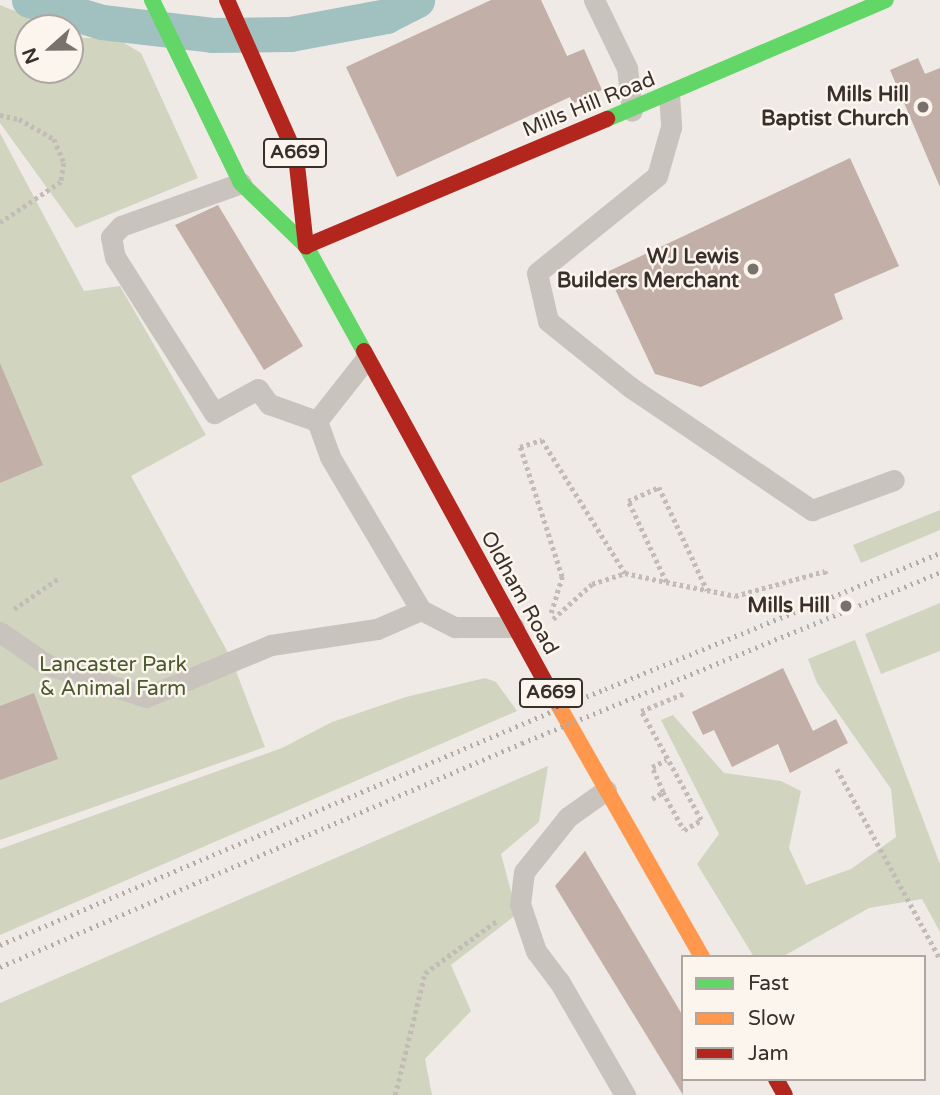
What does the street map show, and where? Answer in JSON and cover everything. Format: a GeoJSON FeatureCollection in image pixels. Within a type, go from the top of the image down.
{"type":"FeatureCollection","features":[{"type":"Feature","properties":{"kind":"main road","name":"A669"},"geometry":{"type":"LineString","coordinates":[[152,0],[241,183],[306,246]]}},
{"type":"Feature","properties":{"kind":"main road","name":"A669"},"geometry":{"type":"LineString","coordinates":[[228,0],[296,156],[306,246]]}},
{"type":"Feature","properties":{"kind":"main road","name":"Mills Hill Road"},"geometry":{"type":"LineString","coordinates":[[306,246],[430,191],[632,111],[886,0]]}},
{"type":"Feature","properties":{"kind":"main road","name":"Oldham Road"},"geometry":{"type":"LineString","coordinates":[[306,246],[365,360],[701,955]]}},
{"type":"Feature","properties":{"kind":"lane"},"geometry":{"type":"LineString","coordinates":[[594,0],[626,68],[632,111]]}},
{"type":"Feature","properties":{"kind":"lane"},"geometry":{"type":"LineString","coordinates":[[669,95],[671,128],[657,176],[537,273],[548,321],[630,387],[812,510],[894,480]]}},
{"type":"Feature","properties":{"kind":"lane"},"geometry":{"type":"LineString","coordinates":[[241,183],[121,226],[111,237],[115,257],[214,413],[258,388],[269,404],[317,421]]}},
{"type":"Feature","properties":{"kind":"lane"},"geometry":{"type":"LineString","coordinates":[[317,421],[365,360]]}},
{"type":"Feature","properties":{"kind":"lane"},"geometry":{"type":"LineString","coordinates":[[317,421],[330,457],[421,610],[455,627],[514,627]]}},
{"type":"Feature","properties":{"kind":"lane"},"geometry":{"type":"LineString","coordinates":[[4,623],[46,664],[146,696],[271,645],[376,629],[421,610]]}},
{"type":"Feature","properties":{"kind":"lane"},"geometry":{"type":"LineString","coordinates":[[606,790],[568,817],[524,872],[520,904],[536,951],[559,981],[625,1095]]}},
{"type":"Feature","properties":{"kind":"path"},"geometry":{"type":"LineString","coordinates":[[0,115],[19,119],[54,139],[64,163],[61,182],[0,223]]}},
{"type":"Feature","properties":{"kind":"path"},"geometry":{"type":"LineString","coordinates":[[551,613],[562,578],[520,447],[542,440],[625,573]]}},
{"type":"Feature","properties":{"kind":"path"},"geometry":{"type":"LineString","coordinates":[[666,582],[628,501],[659,487],[707,590]]}},
{"type":"Feature","properties":{"kind":"path"},"geometry":{"type":"LineString","coordinates":[[554,619],[592,584],[625,573],[735,596],[825,571],[827,577]]}},
{"type":"Feature","properties":{"kind":"path"},"geometry":{"type":"LineString","coordinates":[[4,623],[59,578]]}},
{"type":"Feature","properties":{"kind":"path"},"geometry":{"type":"LineString","coordinates":[[666,760],[652,767],[684,830],[701,820],[640,711],[685,693]]}},
{"type":"Feature","properties":{"kind":"path"},"geometry":{"type":"LineString","coordinates":[[837,769],[940,959]]}},
{"type":"Feature","properties":{"kind":"path"},"geometry":{"type":"LineString","coordinates":[[650,799],[663,793]]}},
{"type":"Feature","properties":{"kind":"path"},"geometry":{"type":"LineString","coordinates":[[395,1095],[425,973],[520,904]]}},
{"type":"Feature","properties":{"kind":"green space"},"geometry":{"type":"Polygon","coordinates":[[[0,5],[22,14],[14,14],[14,84],[84,84],[84,38],[116,38],[141,53],[198,178],[76,228],[0,123],[0,5]]]}},
{"type":"Feature","properties":{"kind":"green space","name":"Lancaster Park & Animal Farm"},"geometry":{"type":"Polygon","coordinates":[[[0,133],[84,291],[120,286],[206,435],[131,476],[231,658],[265,747],[0,840],[0,133]]]}},
{"type":"Feature","properties":{"kind":"green space"},"geometry":{"type":"Polygon","coordinates":[[[940,510],[940,530],[861,563],[853,545],[940,510]]]}},
{"type":"Feature","properties":{"kind":"green space"},"geometry":{"type":"Polygon","coordinates":[[[940,603],[940,651],[881,674],[865,634],[940,603]]]}},
{"type":"Feature","properties":{"kind":"green space"},"geometry":{"type":"Polygon","coordinates":[[[855,640],[940,864],[940,932],[922,899],[869,908],[786,955],[753,955],[697,864],[719,834],[661,720],[673,715],[724,773],[781,781],[801,791],[789,848],[806,885],[851,869],[896,837],[891,789],[817,683],[808,659],[855,640]]]}},
{"type":"Feature","properties":{"kind":"green space"},"geometry":{"type":"Polygon","coordinates":[[[485,678],[496,682],[517,711],[0,935],[0,849],[282,748],[332,722],[406,697],[485,678]]]}},
{"type":"Feature","properties":{"kind":"green space"},"geometry":{"type":"Polygon","coordinates":[[[548,766],[539,822],[501,854],[517,914],[451,965],[471,1011],[425,1059],[432,1095],[0,1095],[0,1003],[548,766]]]}},
{"type":"Feature","properties":{"kind":"building"},"geometry":{"type":"Polygon","coordinates":[[[491,0],[541,0],[567,56],[584,49],[602,90],[573,104],[570,97],[397,177],[346,67],[491,0]]]}},
{"type":"Feature","properties":{"kind":"building","name":"Mills Hill Baptist Church"},"geometry":{"type":"Polygon","coordinates":[[[918,58],[925,74],[940,68],[940,187],[890,70],[918,58]]]}},
{"type":"Feature","properties":{"kind":"building","name":"WJ Lewis Builders Merchant"},"geometry":{"type":"Polygon","coordinates":[[[850,158],[899,266],[834,294],[843,319],[701,387],[655,374],[607,272],[850,158]]]}},
{"type":"Feature","properties":{"kind":"building"},"geometry":{"type":"Polygon","coordinates":[[[218,205],[303,346],[264,370],[175,225],[218,205]]]}},
{"type":"Feature","properties":{"kind":"building"},"geometry":{"type":"Polygon","coordinates":[[[0,363],[43,465],[0,483],[0,363]]]}},
{"type":"Feature","properties":{"kind":"building"},"geometry":{"type":"Polygon","coordinates":[[[783,668],[813,731],[836,719],[848,743],[790,773],[778,744],[732,767],[714,730],[703,735],[692,712],[783,668]]]}},
{"type":"Feature","properties":{"kind":"building"},"geometry":{"type":"Polygon","coordinates":[[[34,693],[58,759],[0,780],[0,706],[34,693]]]}},
{"type":"Feature","properties":{"kind":"building"},"geometry":{"type":"Polygon","coordinates":[[[585,851],[681,1013],[683,1095],[555,886],[585,851]]]}},
{"type":"Feature","properties":{"kind":"waterway"},"geometry":{"type":"LineString","coordinates":[[29,0],[102,22],[212,35],[290,34],[386,16],[417,0]]}},
{"type":"Feature","properties":{"kind":"railway"},"geometry":{"type":"LineString","coordinates":[[0,945],[605,689],[940,553]]}},
{"type":"Feature","properties":{"kind":"railway"},"geometry":{"type":"LineString","coordinates":[[0,967],[522,743],[940,572]]}},
{"type":"Feature","properties":{"kind":"traffic: fast"},"geometry":{"type":"LineString","coordinates":[[152,0],[241,183],[306,246],[364,351]]}},
{"type":"Feature","properties":{"kind":"traffic: fast"},"geometry":{"type":"LineString","coordinates":[[607,119],[886,0]]}},
{"type":"Feature","properties":{"kind":"traffic: slow"},"geometry":{"type":"LineString","coordinates":[[556,701],[701,955]]}},
{"type":"Feature","properties":{"kind":"traffic: jam"},"geometry":{"type":"LineString","coordinates":[[227,0],[296,156],[306,246]]}},
{"type":"Feature","properties":{"kind":"traffic: jam"},"geometry":{"type":"LineString","coordinates":[[306,246],[607,119]]}},
{"type":"Feature","properties":{"kind":"traffic: jam"},"geometry":{"type":"LineString","coordinates":[[364,351],[556,701]]}},
{"type":"Feature","properties":{"kind":"traffic: jam"},"geometry":{"type":"LineString","coordinates":[[777,1081],[785,1095]]}},
{"type":"Feature","properties":{"kind":"place","name":"Mills Hill Baptist Church"},"geometry":{"type":"Point","coordinates":[923,107]}},
{"type":"Feature","properties":{"kind":"place","name":"WJ Lewis Builders Merchant"},"geometry":{"type":"Point","coordinates":[753,269]}},
{"type":"Feature","properties":{"kind":"place","name":"Mills Hill"},"geometry":{"type":"Point","coordinates":[846,606]}}]}
